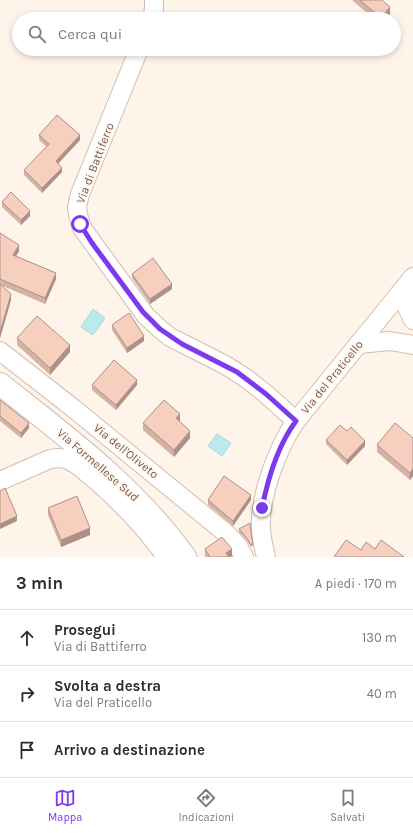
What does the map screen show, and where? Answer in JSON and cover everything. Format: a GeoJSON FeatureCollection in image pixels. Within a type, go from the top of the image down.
{"type":"FeatureCollection","features":[{"type":"Feature","properties":{"kind":"street"},"geometry":{"type":"LineString","coordinates":[[153,12],[154,0]]}},
{"type":"Feature","properties":{"kind":"street","name":"Via di Battiferro"},"geometry":{"type":"LineString","coordinates":[[136,56],[80,194],[77,211],[80,224],[92,243],[143,312],[160,329],[182,344],[242,375],[296,421]]}},
{"type":"Feature","properties":{"kind":"street","name":"Via del Praticello"},"geometry":{"type":"LineString","coordinates":[[266,557],[261,528],[264,500],[269,480],[289,431],[358,344],[407,295],[413,277]]}},
{"type":"Feature","properties":{"kind":"street"},"geometry":{"type":"LineString","coordinates":[[407,295],[403,302],[413,320]]}},
{"type":"Feature","properties":{"kind":"street"},"geometry":{"type":"LineString","coordinates":[[358,344],[390,341],[413,345]]}},
{"type":"Feature","properties":{"kind":"street","name":"Via dell'Oliveto"},"geometry":{"type":"LineString","coordinates":[[0,351],[79,413],[228,535],[238,546],[244,557]]}},
{"type":"Feature","properties":{"kind":"street","name":"Via Formellese Sud"},"geometry":{"type":"LineString","coordinates":[[0,384],[79,446],[130,492],[163,527],[185,557]]}},
{"type":"Feature","properties":{"kind":"street"},"geometry":{"type":"LineString","coordinates":[[0,481],[50,459],[67,459],[79,466],[123,505],[166,557]]}},
{"type":"Feature","properties":{"kind":"water"},"geometry":{"type":"Polygon","coordinates":[[[93,309],[105,318],[93,335],[81,327],[93,309]]]}},
{"type":"Feature","properties":{"kind":"water"},"geometry":{"type":"Polygon","coordinates":[[[217,434],[231,443],[222,456],[208,446],[217,434]]]}},
{"type":"Feature","properties":{"kind":"building"},"geometry":{"type":"Polygon","coordinates":[[[360,0],[382,0],[390,7],[386,12],[374,12],[360,0]]]}},
{"type":"Feature","properties":{"kind":"building"},"geometry":{"type":"Polygon","coordinates":[[[57,115],[80,135],[56,161],[62,168],[42,188],[24,170],[49,144],[39,135],[57,115]]]}},
{"type":"Feature","properties":{"kind":"building"},"geometry":{"type":"Polygon","coordinates":[[[11,192],[30,211],[21,220],[2,202],[11,192]]]}},
{"type":"Feature","properties":{"kind":"building"},"geometry":{"type":"Polygon","coordinates":[[[0,233],[19,245],[13,255],[56,273],[45,298],[0,279],[0,233]]]}},
{"type":"Feature","properties":{"kind":"building"},"geometry":{"type":"Polygon","coordinates":[[[153,258],[172,284],[150,299],[132,274],[153,258]]]}},
{"type":"Feature","properties":{"kind":"building"},"geometry":{"type":"Polygon","coordinates":[[[0,284],[11,294],[0,332],[0,284]]]}},
{"type":"Feature","properties":{"kind":"building"},"geometry":{"type":"Polygon","coordinates":[[[129,313],[144,336],[127,348],[112,325],[129,313]]]}},
{"type":"Feature","properties":{"kind":"building"},"geometry":{"type":"Polygon","coordinates":[[[37,316],[70,345],[50,368],[17,338],[37,316]]]}},
{"type":"Feature","properties":{"kind":"building"},"geometry":{"type":"Polygon","coordinates":[[[114,360],[137,380],[116,405],[92,385],[114,360]]]}},
{"type":"Feature","properties":{"kind":"building"},"geometry":{"type":"Polygon","coordinates":[[[0,400],[29,423],[21,433],[0,416],[0,400]]]}},
{"type":"Feature","properties":{"kind":"building"},"geometry":{"type":"Polygon","coordinates":[[[164,400],[180,414],[176,418],[190,431],[174,450],[143,423],[164,400]]]}},
{"type":"Feature","properties":{"kind":"building"},"geometry":{"type":"Polygon","coordinates":[[[395,423],[413,438],[413,469],[410,473],[377,445],[395,423]]]}},
{"type":"Feature","properties":{"kind":"building"},"geometry":{"type":"Polygon","coordinates":[[[340,425],[347,431],[351,427],[365,441],[347,460],[326,440],[340,425]]]}},
{"type":"Feature","properties":{"kind":"building"},"geometry":{"type":"Polygon","coordinates":[[[224,476],[251,495],[233,521],[208,500],[224,476]]]}},
{"type":"Feature","properties":{"kind":"building"},"geometry":{"type":"Polygon","coordinates":[[[5,488],[17,516],[0,524],[0,491],[5,488]]]}},
{"type":"Feature","properties":{"kind":"building"},"geometry":{"type":"Polygon","coordinates":[[[77,496],[90,528],[61,540],[48,508],[77,496]]]}},
{"type":"Feature","properties":{"kind":"building"},"geometry":{"type":"Polygon","coordinates":[[[250,523],[253,544],[251,545],[239,529],[250,523]]]}},
{"type":"Feature","properties":{"kind":"building"},"geometry":{"type":"Polygon","coordinates":[[[222,537],[232,549],[226,553],[229,557],[210,557],[205,549],[222,537]]]}},
{"type":"Feature","properties":{"kind":"building"},"geometry":{"type":"Polygon","coordinates":[[[346,540],[361,550],[366,542],[375,549],[381,540],[404,557],[334,557],[346,540]]]}},
{"type":"Feature","properties":{"kind":"route"},"geometry":{"type":"LineString","coordinates":[[80,224],[92,243],[143,312],[160,329],[182,344],[237,372],[266,394],[296,421],[279,452],[267,486],[262,508]]}}]}
